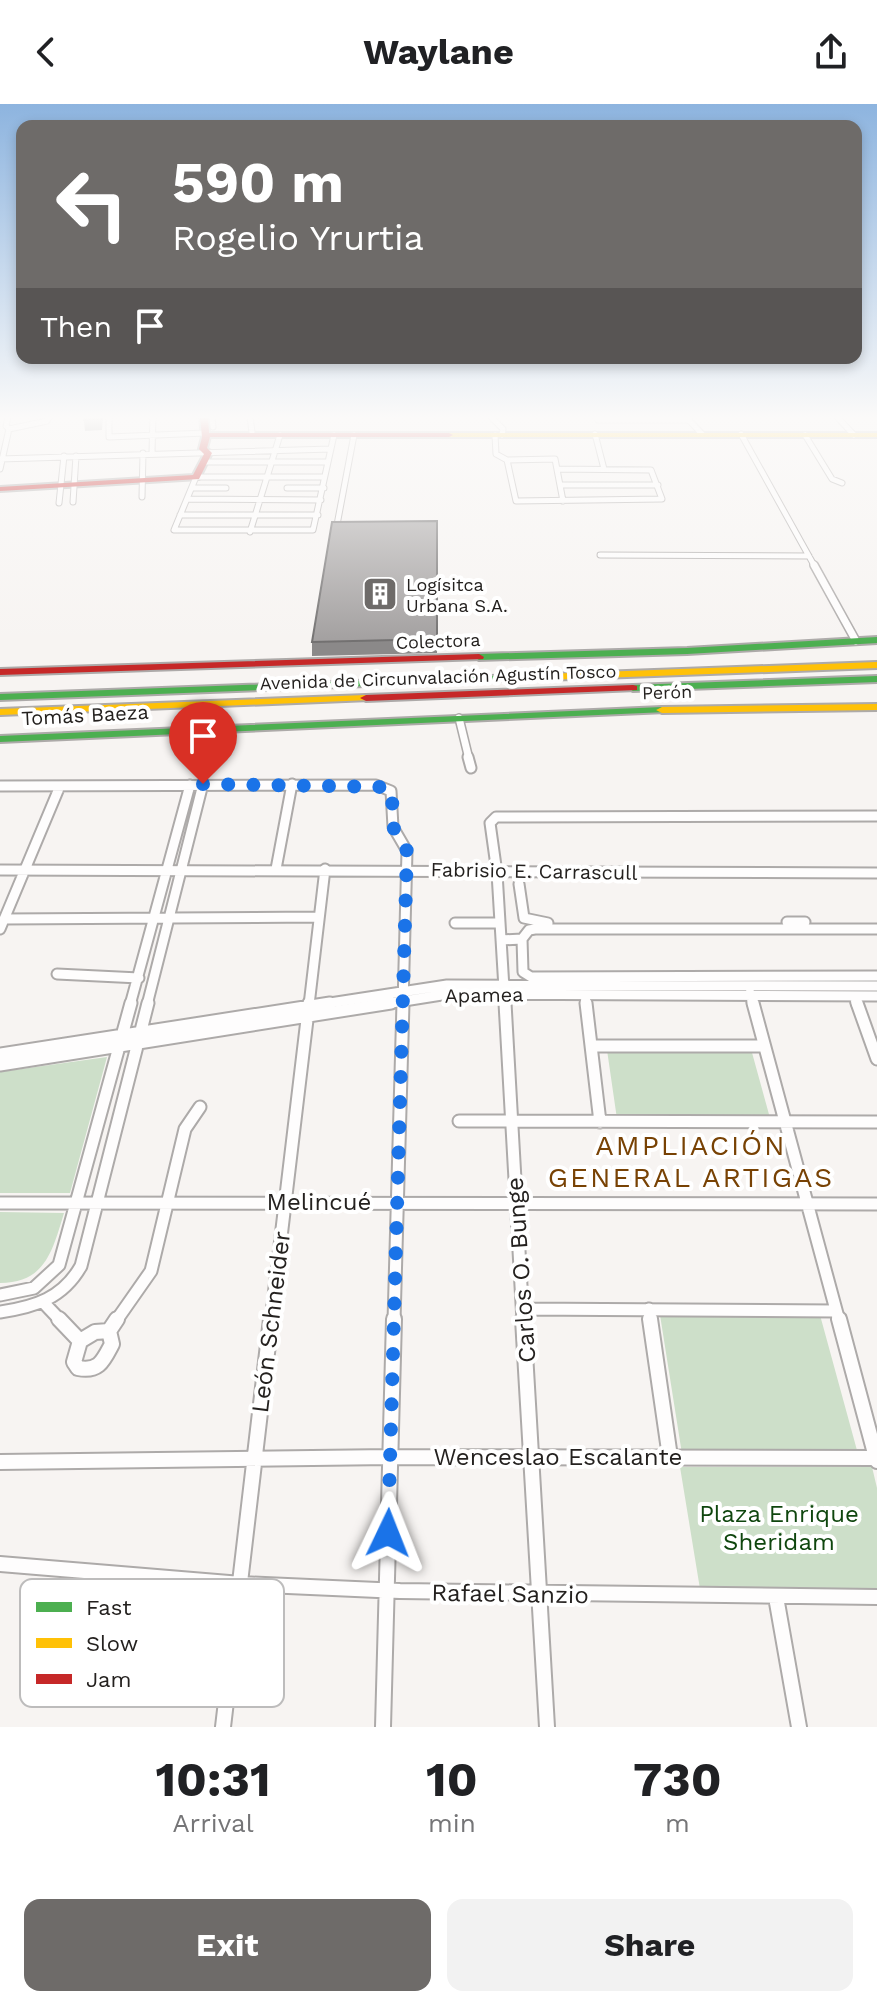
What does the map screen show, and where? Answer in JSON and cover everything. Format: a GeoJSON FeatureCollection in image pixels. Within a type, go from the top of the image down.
{"type":"FeatureCollection","features":[{"type":"Feature","properties":{"kind":"main road","name":"Colectora"},"geometry":{"type":"LineString","coordinates":[[0,672],[687,651],[877,640]]}},
{"type":"Feature","properties":{"kind":"main road","name":"Avenida de Circunvalación Agustín Tosco"},"geometry":{"type":"LineString","coordinates":[[0,696],[877,662]]}},
{"type":"Feature","properties":{"kind":"main road","name":"Avenida de Circunvalación Agustín Tosco"},"geometry":{"type":"LineString","coordinates":[[0,714],[778,683],[877,682]]}},
{"type":"Feature","properties":{"kind":"main road","name":"Perón"},"geometry":{"type":"LineString","coordinates":[[459,718],[686,709],[877,707]]}},
{"type":"Feature","properties":{"kind":"main road","name":"Tomás Baeza"},"geometry":{"type":"LineString","coordinates":[[0,739],[459,718]]}},
{"type":"Feature","properties":{"kind":"street"},"geometry":{"type":"LineString","coordinates":[[59,503],[64,493]]}},
{"type":"Feature","properties":{"kind":"street"},"geometry":{"type":"LineString","coordinates":[[70,493],[73,502]]}},
{"type":"Feature","properties":{"kind":"street"},"geometry":{"type":"LineString","coordinates":[[142,493],[142,497]]}},
{"type":"Feature","properties":{"kind":"street"},"geometry":{"type":"LineString","coordinates":[[190,493],[175,531],[311,531],[315,529],[323,493]]}},
{"type":"Feature","properties":{"kind":"street"},"geometry":{"type":"LineString","coordinates":[[250,532],[262,493]]}},
{"type":"Feature","properties":{"kind":"street"},"geometry":{"type":"LineString","coordinates":[[336,530],[343,493]]}},
{"type":"Feature","properties":{"kind":"street"},"geometry":{"type":"LineString","coordinates":[[513,493],[514,500],[563,501],[657,501],[662,499],[660,493]]}},
{"type":"Feature","properties":{"kind":"street"},"geometry":{"type":"LineString","coordinates":[[561,493],[563,501]]}},
{"type":"Feature","properties":{"kind":"street"},"geometry":{"type":"LineString","coordinates":[[774,493],[856,641]]}},
{"type":"Feature","properties":{"kind":"street"},"geometry":{"type":"LineString","coordinates":[[187,499],[321,500]]}},
{"type":"Feature","properties":{"kind":"street"},"geometry":{"type":"LineString","coordinates":[[180,515],[318,515]]}},
{"type":"Feature","properties":{"kind":"street"},"geometry":{"type":"LineString","coordinates":[[600,555],[809,556]]}},
{"type":"Feature","properties":{"kind":"street"},"geometry":{"type":"LineString","coordinates":[[459,718],[471,768]]}},
{"type":"Feature","properties":{"kind":"street"},"geometry":{"type":"LineString","coordinates":[[0,1312],[47,1301],[76,1278],[98,1203],[203,784]]}},
{"type":"Feature","properties":{"kind":"street"},"geometry":{"type":"LineString","coordinates":[[276,869],[292,784]]}},
{"type":"Feature","properties":{"kind":"street"},"geometry":{"type":"LineString","coordinates":[[0,1295],[38,1287],[49,1279],[59,1265],[190,785]]}},
{"type":"Feature","properties":{"kind":"street"},"geometry":{"type":"LineString","coordinates":[[0,786],[376,785],[391,791],[393,827],[406,845],[407,869],[383,1727]]}},
{"type":"Feature","properties":{"kind":"street"},"geometry":{"type":"LineString","coordinates":[[60,786],[2,924],[154,918],[319,917]]}},
{"type":"Feature","properties":{"kind":"street","name":"Carlos O. Bunge"},"geometry":{"type":"LineString","coordinates":[[547,1727],[500,918],[490,823],[496,817],[877,816]]}},
{"type":"Feature","properties":{"kind":"street","name":"León Schneider"},"geometry":{"type":"LineString","coordinates":[[242,1579],[325,869]]}},
{"type":"Feature","properties":{"kind":"street","name":"Fabrisio E. Carrascull"},"geometry":{"type":"LineString","coordinates":[[0,870],[877,873]]}},
{"type":"Feature","properties":{"kind":"street"},"geometry":{"type":"LineString","coordinates":[[519,884],[521,913],[529,921],[541,923],[805,922]]}},
{"type":"Feature","properties":{"kind":"street"},"geometry":{"type":"LineString","coordinates":[[455,923],[521,913]]}},
{"type":"Feature","properties":{"kind":"street"},"geometry":{"type":"LineString","coordinates":[[877,929],[535,929],[529,930],[522,939],[523,972],[531,977],[877,976]]}},
{"type":"Feature","properties":{"kind":"street"},"geometry":{"type":"LineString","coordinates":[[501,940],[522,939]]}},
{"type":"Feature","properties":{"kind":"street"},"geometry":{"type":"LineString","coordinates":[[57,974],[139,978]]}},
{"type":"Feature","properties":{"kind":"street","name":"Apamea"},"geometry":{"type":"LineString","coordinates":[[503,989],[585,995],[877,986]]}},
{"type":"Feature","properties":{"kind":"street","name":"Apamea"},"geometry":{"type":"LineString","coordinates":[[0,1065],[122,1040],[404,996],[503,989],[749,990],[877,996]]}},
{"type":"Feature","properties":{"kind":"street"},"geometry":{"type":"LineString","coordinates":[[749,990],[877,1459]]}},
{"type":"Feature","properties":{"kind":"street"},"geometry":{"type":"LineString","coordinates":[[585,995],[600,1122]]}},
{"type":"Feature","properties":{"kind":"street"},"geometry":{"type":"LineString","coordinates":[[854,996],[877,1059]]}},
{"type":"Feature","properties":{"kind":"street","name":"Apamea"},"geometry":{"type":"LineString","coordinates":[[0,1054],[122,1040]]}},
{"type":"Feature","properties":{"kind":"street"},"geometry":{"type":"LineString","coordinates":[[591,1046],[763,1046]]}},
{"type":"Feature","properties":{"kind":"street"},"geometry":{"type":"LineString","coordinates":[[109,1331],[95,1332],[80,1341],[74,1362],[78,1368],[90,1370],[100,1366],[112,1344],[109,1331],[151,1271],[185,1129],[200,1107]]}},
{"type":"Feature","properties":{"kind":"street"},"geometry":{"type":"LineString","coordinates":[[459,1121],[877,1122]]}},
{"type":"Feature","properties":{"kind":"street","name":"Melincué"},"geometry":{"type":"LineString","coordinates":[[0,1203],[877,1204]]}},
{"type":"Feature","properties":{"kind":"street"},"geometry":{"type":"LineString","coordinates":[[47,1301],[80,1341]]}},
{"type":"Feature","properties":{"kind":"street"},"geometry":{"type":"LineString","coordinates":[[523,1309],[836,1311]]}},
{"type":"Feature","properties":{"kind":"street"},"geometry":{"type":"LineString","coordinates":[[649,1309],[670,1457]]}},
{"type":"Feature","properties":{"kind":"street","name":"Wenceslao Escalante"},"geometry":{"type":"LineString","coordinates":[[0,1462],[390,1457],[877,1459]]}},
{"type":"Feature","properties":{"kind":"street","name":"Rafael Sanzio"},"geometry":{"type":"LineString","coordinates":[[0,1564],[181,1579]]}},
{"type":"Feature","properties":{"kind":"street","name":"Rafael Sanzio"},"geometry":{"type":"LineString","coordinates":[[284,1586],[540,1596],[877,1597]]}},
{"type":"Feature","properties":{"kind":"street"},"geometry":{"type":"LineString","coordinates":[[776,1597],[799,1727]]}},
{"type":"Feature","properties":{"kind":"street","name":"León Schneider"},"geometry":{"type":"LineString","coordinates":[[223,1727],[226,1707]]}},
{"type":"Feature","properties":{"kind":"green space"},"geometry":{"type":"Polygon","coordinates":[[[751,1049],[770,1118],[617,1119],[607,1050],[751,1049]]]}},
{"type":"Feature","properties":{"kind":"green space"},"geometry":{"type":"Polygon","coordinates":[[[107,1057],[70,1193],[0,1193],[0,1072],[107,1057]]]}},
{"type":"Feature","properties":{"kind":"green space"},"geometry":{"type":"Polygon","coordinates":[[[0,1212],[64,1213],[51,1251],[38,1270],[28,1277],[0,1283],[0,1212]]]}},
{"type":"Feature","properties":{"kind":"green space"},"geometry":{"type":"Polygon","coordinates":[[[660,1315],[820,1315],[858,1454],[682,1454],[660,1315]]]}},
{"type":"Feature","properties":{"kind":"green space","name":"Plaza Enrique Sheridam"},"geometry":{"type":"Polygon","coordinates":[[[680,1467],[872,1467],[877,1488],[877,1589],[700,1589],[680,1467]]]}},
{"type":"Feature","properties":{"kind":"building","name":"Logísitca Urbana S.A."},"geometry":{"type":"Polygon","coordinates":[[[437,521],[437,639],[312,642],[332,522],[437,521]]]}},
{"type":"Feature","properties":{"kind":"traffic: fast"},"geometry":{"type":"LineString","coordinates":[[479,657],[687,651],[877,640]]}},
{"type":"Feature","properties":{"kind":"traffic: fast"},"geometry":{"type":"LineString","coordinates":[[0,697],[517,678]]}},
{"type":"Feature","properties":{"kind":"traffic: fast"},"geometry":{"type":"LineString","coordinates":[[633,688],[877,679]]}},
{"type":"Feature","properties":{"kind":"traffic: fast"},"geometry":{"type":"LineString","coordinates":[[0,739],[662,710]]}},
{"type":"Feature","properties":{"kind":"traffic: slow"},"geometry":{"type":"LineString","coordinates":[[517,678],[877,665]]}},
{"type":"Feature","properties":{"kind":"traffic: slow"},"geometry":{"type":"LineString","coordinates":[[0,712],[366,698]]}},
{"type":"Feature","properties":{"kind":"traffic: slow"},"geometry":{"type":"LineString","coordinates":[[662,710],[877,707]]}},
{"type":"Feature","properties":{"kind":"traffic: jam"},"geometry":{"type":"LineString","coordinates":[[0,672],[479,657]]}},
{"type":"Feature","properties":{"kind":"traffic: jam"},"geometry":{"type":"LineString","coordinates":[[366,698],[633,688]]}},
{"type":"Feature","properties":{"kind":"place","name":"Logísitca Urbana S.A."},"geometry":{"type":"Point","coordinates":[380,594]}},
{"type":"Feature","properties":{"kind":"district","name":"AMPLIACIÓN GENERAL ARTIGAS"},"geometry":{"type":"Point","coordinates":[691,1161]}},
{"type":"Feature","properties":{"kind":"route"},"geometry":{"type":"LineString","coordinates":[[203,784],[386,787],[392,795],[391,821],[395,833],[406,845],[388,1533]]}}]}
